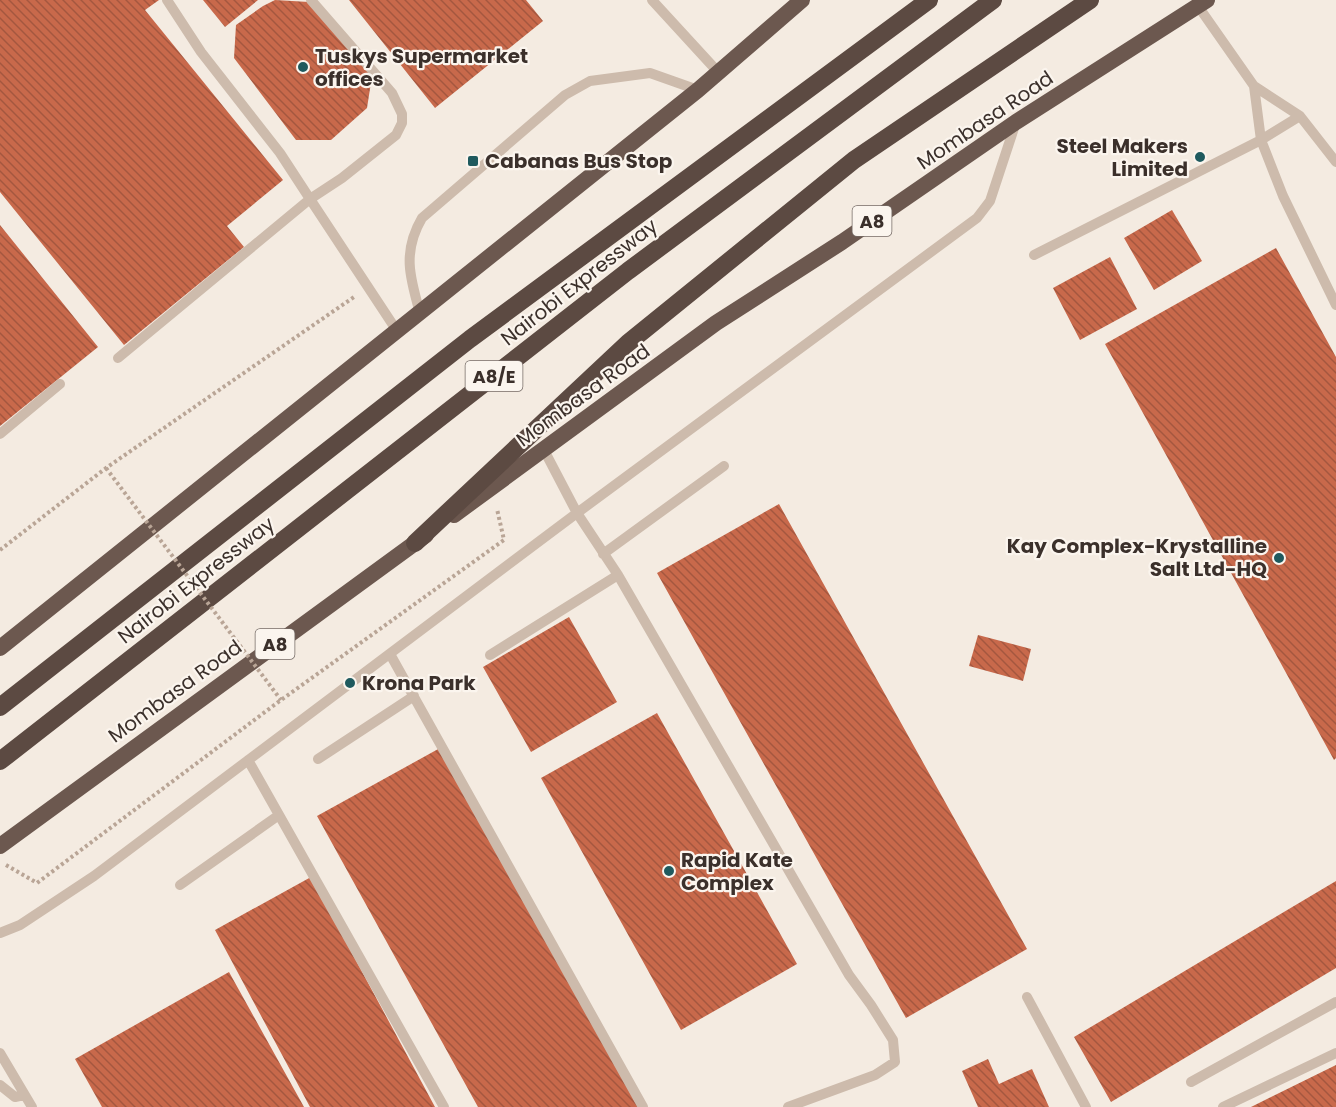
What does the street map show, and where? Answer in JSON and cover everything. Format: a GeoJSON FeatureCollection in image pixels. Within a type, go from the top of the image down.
{"type":"FeatureCollection","features":[{"type":"Feature","properties":{"kind":"highway"},"geometry":{"type":"LineString","coordinates":[[0,648],[698,90],[802,0]]}},
{"type":"Feature","properties":{"kind":"highway","name":"Nairobi Expressway"},"geometry":{"type":"LineString","coordinates":[[0,707],[470,339],[929,0]]}},
{"type":"Feature","properties":{"kind":"highway","name":"Nairobi Expressway"},"geometry":{"type":"LineString","coordinates":[[0,761],[628,271],[993,0]]}},
{"type":"Feature","properties":{"kind":"highway"},"geometry":{"type":"LineString","coordinates":[[415,543],[628,343],[845,167],[1090,0]]}},
{"type":"Feature","properties":{"kind":"highway","name":"Mombasa Road"},"geometry":{"type":"LineString","coordinates":[[0,846],[716,323],[842,242],[1016,122],[1202,3]]}},
{"type":"Feature","properties":{"kind":"lane"},"geometry":{"type":"LineString","coordinates":[[167,0],[201,52],[280,153],[397,331]]}},
{"type":"Feature","properties":{"kind":"lane"},"geometry":{"type":"LineString","coordinates":[[118,358],[310,199],[342,178],[396,135],[402,123],[402,114],[392,93],[311,0]]}},
{"type":"Feature","properties":{"kind":"lane"},"geometry":{"type":"LineString","coordinates":[[652,0],[718,72]]}},
{"type":"Feature","properties":{"kind":"lane"},"geometry":{"type":"LineString","coordinates":[[1202,3],[1254,86],[1261,140],[1283,196],[1336,305]]}},
{"type":"Feature","properties":{"kind":"lane"},"geometry":{"type":"LineString","coordinates":[[420,313],[409,272],[413,233],[422,218],[565,95],[590,81],[650,73],[698,90]]}},
{"type":"Feature","properties":{"kind":"lane"},"geometry":{"type":"LineString","coordinates":[[1254,86],[1300,116],[1336,162]]}},
{"type":"Feature","properties":{"kind":"lane"},"geometry":{"type":"LineString","coordinates":[[1034,255],[1261,140],[1300,116]]}},
{"type":"Feature","properties":{"kind":"lane"},"geometry":{"type":"LineString","coordinates":[[0,933],[20,925],[94,876],[577,513],[977,218],[990,201],[1016,122]]}},
{"type":"Feature","properties":{"kind":"lane"},"geometry":{"type":"LineString","coordinates":[[0,434],[60,384]]}},
{"type":"Feature","properties":{"kind":"lane"},"geometry":{"type":"LineString","coordinates":[[544,450],[577,513],[618,575],[849,975],[893,1040],[895,1062],[874,1075],[788,1107]]}},
{"type":"Feature","properties":{"kind":"lane"},"geometry":{"type":"LineString","coordinates":[[603,554],[724,466]]}},
{"type":"Feature","properties":{"kind":"lane"},"geometry":{"type":"LineString","coordinates":[[490,655],[618,575]]}},
{"type":"Feature","properties":{"kind":"lane"},"geometry":{"type":"LineString","coordinates":[[390,654],[644,1107]]}},
{"type":"Feature","properties":{"kind":"lane"},"geometry":{"type":"LineString","coordinates":[[318,759],[414,696]]}},
{"type":"Feature","properties":{"kind":"lane"},"geometry":{"type":"LineString","coordinates":[[248,760],[444,1107]]}},
{"type":"Feature","properties":{"kind":"lane"},"geometry":{"type":"LineString","coordinates":[[180,885],[279,815]]}},
{"type":"Feature","properties":{"kind":"lane"},"geometry":{"type":"LineString","coordinates":[[1027,997],[1086,1107]]}},
{"type":"Feature","properties":{"kind":"lane"},"geometry":{"type":"LineString","coordinates":[[1191,1082],[1336,1002]]}},
{"type":"Feature","properties":{"kind":"lane"},"geometry":{"type":"LineString","coordinates":[[0,1053],[32,1107]]}},
{"type":"Feature","properties":{"kind":"lane"},"geometry":{"type":"LineString","coordinates":[[1223,1107],[1336,1053]]}},
{"type":"Feature","properties":{"kind":"lane"},"geometry":{"type":"LineString","coordinates":[[0,1085],[15,1097],[24,1095]]}},
{"type":"Feature","properties":{"kind":"path"},"geometry":{"type":"LineString","coordinates":[[0,550],[106,468],[367,288]]}},
{"type":"Feature","properties":{"kind":"path"},"geometry":{"type":"LineString","coordinates":[[106,468],[281,700]]}},
{"type":"Feature","properties":{"kind":"path"},"geometry":{"type":"LineString","coordinates":[[0,862],[37,883],[281,700],[504,540],[492,488]]}},
{"type":"Feature","properties":{"kind":"building"},"geometry":{"type":"Polygon","coordinates":[[[0,0],[159,0],[145,10],[283,180],[227,226],[244,247],[124,345],[0,192],[0,0]]]}},
{"type":"Feature","properties":{"kind":"building"},"geometry":{"type":"Polygon","coordinates":[[[203,0],[258,0],[225,27],[203,0]]]}},
{"type":"Feature","properties":{"kind":"building","name":"Tuskys Supermarket offices"},"geometry":{"type":"Polygon","coordinates":[[[275,0],[309,2],[372,76],[367,108],[331,140],[296,140],[234,58],[236,25],[275,0]]]}},
{"type":"Feature","properties":{"kind":"building"},"geometry":{"type":"Polygon","coordinates":[[[349,0],[526,0],[543,21],[435,108],[349,0]]]}},
{"type":"Feature","properties":{"kind":"building"},"geometry":{"type":"Polygon","coordinates":[[[1172,210],[1202,261],[1154,290],[1124,238],[1172,210]]]}},
{"type":"Feature","properties":{"kind":"building"},"geometry":{"type":"Polygon","coordinates":[[[0,225],[98,347],[0,426],[0,225]]]}},
{"type":"Feature","properties":{"kind":"building","name":"Kay Complex-Krystalline Salt Ltd-HQ"},"geometry":{"type":"Polygon","coordinates":[[[1276,248],[1336,357],[1336,758],[1334,760],[1105,344],[1276,248]]]}},
{"type":"Feature","properties":{"kind":"building"},"geometry":{"type":"Polygon","coordinates":[[[1110,257],[1137,309],[1080,340],[1053,288],[1110,257]]]}},
{"type":"Feature","properties":{"kind":"building"},"geometry":{"type":"Polygon","coordinates":[[[779,504],[1027,949],[906,1018],[657,573],[779,504]]]}},
{"type":"Feature","properties":{"kind":"building"},"geometry":{"type":"Polygon","coordinates":[[[569,617],[617,702],[531,752],[483,667],[569,617]]]}},
{"type":"Feature","properties":{"kind":"building"},"geometry":{"type":"Polygon","coordinates":[[[978,635],[1031,649],[1023,681],[969,666],[978,635]]]}},
{"type":"Feature","properties":{"kind":"building","name":"Rapid Kate Complex"},"geometry":{"type":"Polygon","coordinates":[[[657,713],[797,964],[681,1030],[541,778],[657,713]]]}},
{"type":"Feature","properties":{"kind":"building"},"geometry":{"type":"Polygon","coordinates":[[[440,748],[638,1107],[478,1107],[317,816],[440,748]]]}},
{"type":"Feature","properties":{"kind":"building"},"geometry":{"type":"Polygon","coordinates":[[[311,877],[435,1107],[310,1107],[215,930],[311,877]]]}},
{"type":"Feature","properties":{"kind":"building"},"geometry":{"type":"Polygon","coordinates":[[[1336,881],[1336,968],[1111,1102],[1074,1037],[1336,881]]]}},
{"type":"Feature","properties":{"kind":"building"},"geometry":{"type":"Polygon","coordinates":[[[229,972],[304,1107],[102,1107],[75,1059],[229,972]]]}},
{"type":"Feature","properties":{"kind":"building"},"geometry":{"type":"Polygon","coordinates":[[[988,1059],[999,1084],[1032,1069],[1049,1107],[978,1107],[962,1071],[988,1059]]]}},
{"type":"Feature","properties":{"kind":"building"},"geometry":{"type":"Polygon","coordinates":[[[1336,1065],[1336,1107],[1251,1107],[1336,1065]]]}},
{"type":"Feature","properties":{"kind":"place","name":"Tuskys Supermarket offices"},"geometry":{"type":"Point","coordinates":[303,67]}},
{"type":"Feature","properties":{"kind":"place","name":"Steel Makers Limited"},"geometry":{"type":"Point","coordinates":[1200,157]}},
{"type":"Feature","properties":{"kind":"place","name":"Cabanas Bus Stop"},"geometry":{"type":"Point","coordinates":[473,161]}},
{"type":"Feature","properties":{"kind":"place","name":"Kay Complex-Krystalline Salt Ltd-HQ"},"geometry":{"type":"Point","coordinates":[1279,558]}},
{"type":"Feature","properties":{"kind":"place","name":"Krona Park"},"geometry":{"type":"Point","coordinates":[350,683]}},
{"type":"Feature","properties":{"kind":"place","name":"Rapid Kate Complex"},"geometry":{"type":"Point","coordinates":[669,871]}}]}
